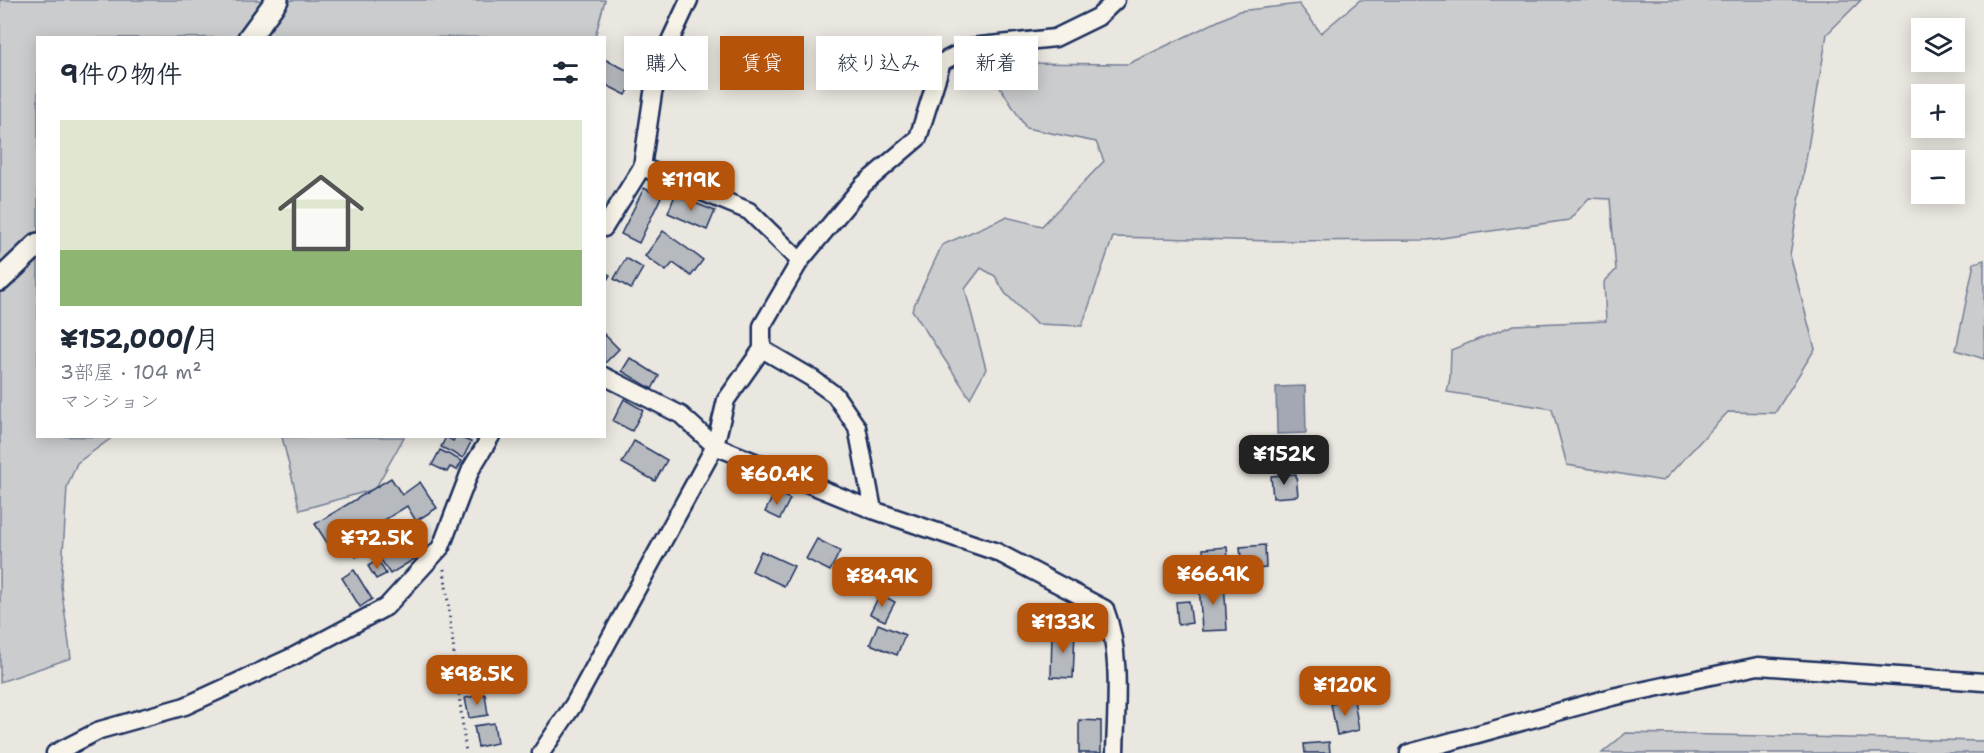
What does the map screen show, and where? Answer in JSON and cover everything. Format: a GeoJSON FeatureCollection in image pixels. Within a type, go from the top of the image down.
{"type":"FeatureCollection","features":[{"type":"Feature","properties":{"kind":"street"},"geometry":{"type":"LineString","coordinates":[[250,36],[276,0]]}},
{"type":"Feature","properties":{"kind":"street"},"geometry":{"type":"LineString","coordinates":[[606,225],[642,167],[652,93],[669,43],[689,0]]}},
{"type":"Feature","properties":{"kind":"street"},"geometry":{"type":"LineString","coordinates":[[542,753],[574,704],[715,446],[726,400],[762,349],[762,326],[800,261],[863,185],[918,138],[942,62],[971,47],[1055,38],[1098,16],[1116,0]]}},
{"type":"Feature","properties":{"kind":"street"},"geometry":{"type":"LineString","coordinates":[[642,167],[749,211],[800,261]]}},
{"type":"Feature","properties":{"kind":"street"},"geometry":{"type":"LineString","coordinates":[[0,280],[36,246]]}},
{"type":"Feature","properties":{"kind":"street"},"geometry":{"type":"LineString","coordinates":[[762,349],[810,377],[835,395],[857,427],[873,510]]}},
{"type":"Feature","properties":{"kind":"street"},"geometry":{"type":"LineString","coordinates":[[606,377],[681,415],[715,446],[873,510],[997,552],[1105,609],[1112,627],[1116,682],[1115,753]]}},
{"type":"Feature","properties":{"kind":"street"},"geometry":{"type":"LineString","coordinates":[[55,753],[100,729],[185,706],[294,656],[386,607],[441,547],[471,469],[490,438]]}},
{"type":"Feature","properties":{"kind":"street"},"geometry":{"type":"LineString","coordinates":[[1408,753],[1612,697],[1758,666],[1984,682]]}},
{"type":"Feature","properties":{"kind":"path"},"geometry":{"type":"LineString","coordinates":[[441,547],[466,753]]}},
{"type":"Feature","properties":{"kind":"shaded area"},"geometry":{"type":"Polygon","coordinates":[[[0,0],[605,0],[595,36],[36,36],[36,438],[112,438],[77,463],[67,487],[61,586],[71,658],[0,682],[0,0]]]}},
{"type":"Feature","properties":{"kind":"shaded area"},"geometry":{"type":"Polygon","coordinates":[[[1360,0],[1861,0],[1827,34],[1790,255],[1815,349],[1775,413],[1728,412],[1663,481],[1567,465],[1552,409],[1447,392],[1451,350],[1514,325],[1606,321],[1604,282],[1616,270],[1610,199],[1589,198],[1569,220],[1428,240],[1274,241],[1113,237],[1082,326],[1036,324],[1005,293],[995,276],[981,268],[965,289],[986,369],[970,398],[912,310],[942,245],[1006,217],[1042,226],[1104,161],[1096,142],[1026,128],[1002,90],[1038,90],[1038,63],[1128,64],[1239,11],[1299,4],[1321,33],[1360,0]]]}},
{"type":"Feature","properties":{"kind":"shaded area"},"geometry":{"type":"Polygon","coordinates":[[[1984,260],[1984,359],[1956,350],[1974,263],[1984,260]]]}},
{"type":"Feature","properties":{"kind":"shaded area"},"geometry":{"type":"Polygon","coordinates":[[[1305,386],[1306,433],[1277,434],[1276,387],[1305,386]]]}},
{"type":"Feature","properties":{"kind":"shaded area"},"geometry":{"type":"Polygon","coordinates":[[[282,438],[403,438],[375,489],[300,510],[282,438]]]}},
{"type":"Feature","properties":{"kind":"shaded area"},"geometry":{"type":"Polygon","coordinates":[[[1626,733],[1984,741],[1984,753],[1602,753],[1626,733]]]}},
{"type":"Feature","properties":{"kind":"building"},"geometry":{"type":"Polygon","coordinates":[[[606,60],[624,69],[624,90],[629,90],[626,95],[606,85],[606,60]]]}},
{"type":"Feature","properties":{"kind":"building"},"geometry":{"type":"Polygon","coordinates":[[[644,188],[661,197],[639,243],[621,234],[644,188]]]}},
{"type":"Feature","properties":{"kind":"building"},"geometry":{"type":"Polygon","coordinates":[[[675,195],[715,211],[707,230],[668,213],[675,195]]]}},
{"type":"Feature","properties":{"kind":"building"},"geometry":{"type":"Polygon","coordinates":[[[663,231],[703,260],[691,276],[673,263],[666,271],[645,256],[663,231]]]}},
{"type":"Feature","properties":{"kind":"building"},"geometry":{"type":"Polygon","coordinates":[[[626,258],[643,268],[631,289],[614,279],[626,258]]]}},
{"type":"Feature","properties":{"kind":"building"},"geometry":{"type":"Polygon","coordinates":[[[606,336],[619,349],[606,362],[606,336]]]}},
{"type":"Feature","properties":{"kind":"building"},"geometry":{"type":"Polygon","coordinates":[[[630,358],[659,376],[652,389],[622,371],[630,358]]]}},
{"type":"Feature","properties":{"kind":"building"},"geometry":{"type":"Polygon","coordinates":[[[624,399],[643,410],[632,431],[613,421],[624,399]]]}},
{"type":"Feature","properties":{"kind":"building"},"geometry":{"type":"Polygon","coordinates":[[[446,438],[453,441],[455,438],[461,438],[471,442],[463,458],[441,447],[446,438]]]}},
{"type":"Feature","properties":{"kind":"building"},"geometry":{"type":"Polygon","coordinates":[[[634,441],[667,460],[655,481],[622,463],[634,441]]]}},
{"type":"Feature","properties":{"kind":"building"},"geometry":{"type":"Polygon","coordinates":[[[440,450],[462,461],[457,470],[450,467],[447,472],[432,465],[440,450]]]}},
{"type":"Feature","properties":{"kind":"building"},"geometry":{"type":"Polygon","coordinates":[[[1296,474],[1298,496],[1273,498],[1271,476],[1296,474]]]}},
{"type":"Feature","properties":{"kind":"building"},"geometry":{"type":"Polygon","coordinates":[[[391,478],[402,495],[420,482],[437,508],[416,521],[407,506],[333,552],[315,524],[391,478]]]}},
{"type":"Feature","properties":{"kind":"building"},"geometry":{"type":"Polygon","coordinates":[[[775,492],[790,499],[780,519],[765,512],[775,492]]]}},
{"type":"Feature","properties":{"kind":"building"},"geometry":{"type":"Polygon","coordinates":[[[392,521],[416,558],[390,574],[367,538],[392,521]]]}},
{"type":"Feature","properties":{"kind":"building"},"geometry":{"type":"Polygon","coordinates":[[[817,539],[840,551],[830,571],[806,559],[817,539]]]}},
{"type":"Feature","properties":{"kind":"building"},"geometry":{"type":"Polygon","coordinates":[[[360,542],[366,552],[356,557],[351,548],[360,542]]]}},
{"type":"Feature","properties":{"kind":"building"},"geometry":{"type":"Polygon","coordinates":[[[1265,545],[1266,568],[1242,570],[1240,547],[1265,545]]]}},
{"type":"Feature","properties":{"kind":"building"},"geometry":{"type":"Polygon","coordinates":[[[1227,547],[1229,569],[1204,571],[1203,549],[1227,547]]]}},
{"type":"Feature","properties":{"kind":"building"},"geometry":{"type":"Polygon","coordinates":[[[761,551],[794,566],[784,586],[752,571],[761,551]]]}},
{"type":"Feature","properties":{"kind":"building"},"geometry":{"type":"Polygon","coordinates":[[[378,560],[386,574],[376,579],[368,566],[378,560]]]}},
{"type":"Feature","properties":{"kind":"building"},"geometry":{"type":"Polygon","coordinates":[[[354,570],[372,599],[360,607],[342,578],[354,570]]]}},
{"type":"Feature","properties":{"kind":"building"},"geometry":{"type":"Polygon","coordinates":[[[1224,580],[1227,630],[1202,631],[1199,581],[1224,580]]]}},
{"type":"Feature","properties":{"kind":"building"},"geometry":{"type":"Polygon","coordinates":[[[880,594],[895,602],[885,621],[870,614],[880,594]]]}},
{"type":"Feature","properties":{"kind":"building"},"geometry":{"type":"Polygon","coordinates":[[[1189,601],[1192,623],[1178,625],[1176,602],[1189,601]]]}},
{"type":"Feature","properties":{"kind":"building"},"geometry":{"type":"Polygon","coordinates":[[[1051,606],[1072,606],[1072,626],[1050,625],[1051,606]]]}},
{"type":"Feature","properties":{"kind":"building"},"geometry":{"type":"Polygon","coordinates":[[[1082,614],[1099,615],[1098,632],[1081,632],[1082,614]]]}},
{"type":"Feature","properties":{"kind":"building"},"geometry":{"type":"Polygon","coordinates":[[[878,624],[905,635],[897,655],[870,644],[878,624]]]}},
{"type":"Feature","properties":{"kind":"building"},"geometry":{"type":"Polygon","coordinates":[[[1052,630],[1075,630],[1073,678],[1051,677],[1052,630]]]}},
{"type":"Feature","properties":{"kind":"building"},"geometry":{"type":"Polygon","coordinates":[[[485,694],[488,715],[469,718],[465,698],[485,694]]]}},
{"type":"Feature","properties":{"kind":"building"},"geometry":{"type":"Polygon","coordinates":[[[1354,700],[1359,730],[1337,735],[1331,704],[1354,700]]]}},
{"type":"Feature","properties":{"kind":"building"},"geometry":{"type":"Polygon","coordinates":[[[1079,720],[1101,721],[1101,753],[1079,753],[1079,720]]]}},
{"type":"Feature","properties":{"kind":"building"},"geometry":{"type":"Polygon","coordinates":[[[494,723],[497,743],[478,747],[474,726],[494,723]]]}},
{"type":"Feature","properties":{"kind":"building"},"geometry":{"type":"Polygon","coordinates":[[[1329,742],[1330,753],[1305,753],[1304,744],[1329,742]]]}}]}
